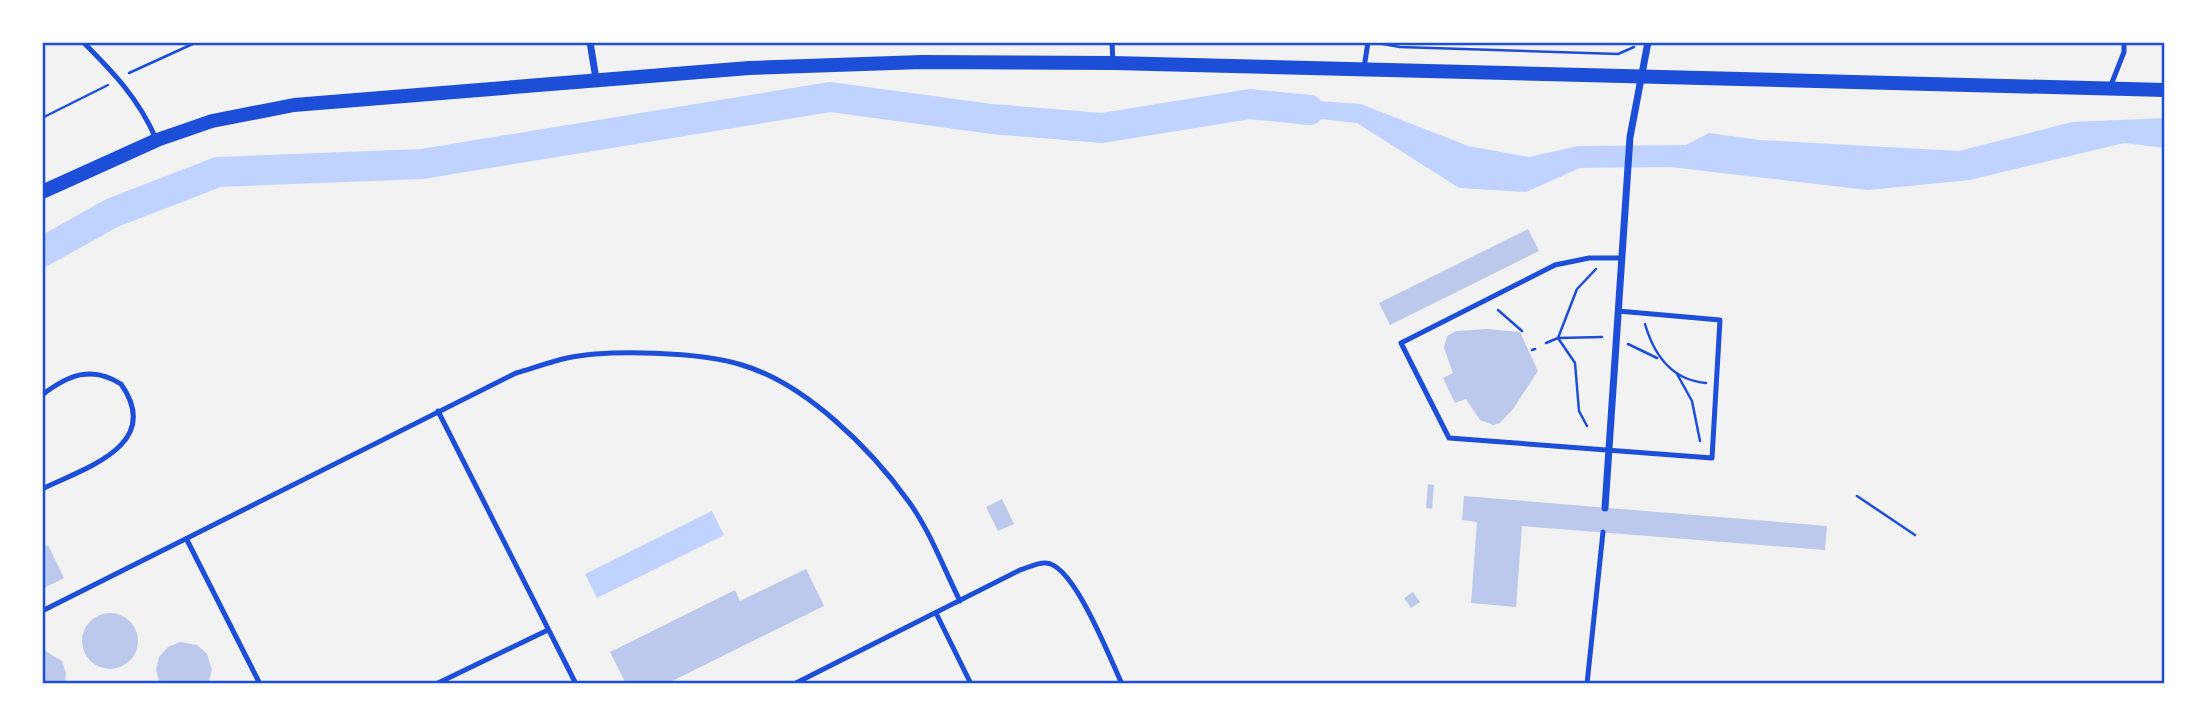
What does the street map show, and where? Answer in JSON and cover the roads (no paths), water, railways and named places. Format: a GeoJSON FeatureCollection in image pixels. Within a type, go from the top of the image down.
{"type":"FeatureCollection","features":[{"type":"Feature","properties":{"kind":"main road"},"geometry":{"type":"LineString","coordinates":[[42,192],[157,140],[212,121],[294,105],[749,68],[882,63],[1113,62],[1363,71],[2165,90]]}},
{"type":"Feature","properties":{"kind":"street"},"geometry":{"type":"LineString","coordinates":[[590,42],[596,79]]}},
{"type":"Feature","properties":{"kind":"street"},"geometry":{"type":"LineString","coordinates":[[1605,508],[1630,137],[1648,42]]}},
{"type":"Feature","properties":{"kind":"lane"},"geometry":{"type":"LineString","coordinates":[[83,42],[120,78],[144,110],[157,140]]}},
{"type":"Feature","properties":{"kind":"lane"},"geometry":{"type":"LineString","coordinates":[[1112,42],[1113,62]]}},
{"type":"Feature","properties":{"kind":"lane"},"geometry":{"type":"LineString","coordinates":[[1363,71],[1368,42]]}},
{"type":"Feature","properties":{"kind":"lane"},"geometry":{"type":"LineString","coordinates":[[2110,89],[2124,52],[2124,42]]}},
{"type":"Feature","properties":{"kind":"lane"},"geometry":{"type":"LineString","coordinates":[[1618,311],[1720,320],[1721,342],[1712,458],[1450,438],[1401,343],[1555,265],[1589,258],[1621,258]]}},
{"type":"Feature","properties":{"kind":"lane"},"geometry":{"type":"LineString","coordinates":[[42,611],[516,373],[569,358],[684,355],[743,365],[805,396],[863,444],[911,503],[960,601]]}},
{"type":"Feature","properties":{"kind":"lane"},"geometry":{"type":"LineString","coordinates":[[42,395],[57,383],[80,373],[94,372],[121,384],[135,411],[130,433],[115,452],[42,489]]}},
{"type":"Feature","properties":{"kind":"lane"},"geometry":{"type":"LineString","coordinates":[[438,411],[576,684]]}},
{"type":"Feature","properties":{"kind":"lane"},"geometry":{"type":"LineString","coordinates":[[1587,684],[1603,533]]}},
{"type":"Feature","properties":{"kind":"lane"},"geometry":{"type":"LineString","coordinates":[[187,540],[260,684]]}},
{"type":"Feature","properties":{"kind":"lane"},"geometry":{"type":"LineString","coordinates":[[794,684],[1020,570],[1045,563],[1061,568],[1076,588],[1122,684]]}},
{"type":"Feature","properties":{"kind":"lane"},"geometry":{"type":"LineString","coordinates":[[936,613],[971,684]]}},
{"type":"Feature","properties":{"kind":"lane"},"geometry":{"type":"LineString","coordinates":[[436,684],[548,630]]}},
{"type":"Feature","properties":{"kind":"water"},"geometry":{"type":"Polygon","coordinates":[[[1289,99],[1361,104],[1468,146],[1529,157],[1578,146],[1686,145],[1709,133],[1760,140],[1959,151],[2072,122],[2165,118],[2165,148],[2124,143],[1970,180],[1868,190],[1670,167],[1580,168],[1526,192],[1459,188],[1357,123],[1251,111],[1289,99]]]}},
{"type":"Feature","properties":{"kind":"water"},"geometry":{"type":"Polygon","coordinates":[[[712,511],[724,535],[597,598],[585,574],[712,511]]]}},
{"type":"Feature","properties":{"kind":"waterway"},"geometry":{"type":"LineString","coordinates":[[42,252],[112,213],[218,172],[422,164],[830,97],[992,119],[1102,128],[1250,104],[1309,110]]}}]}
